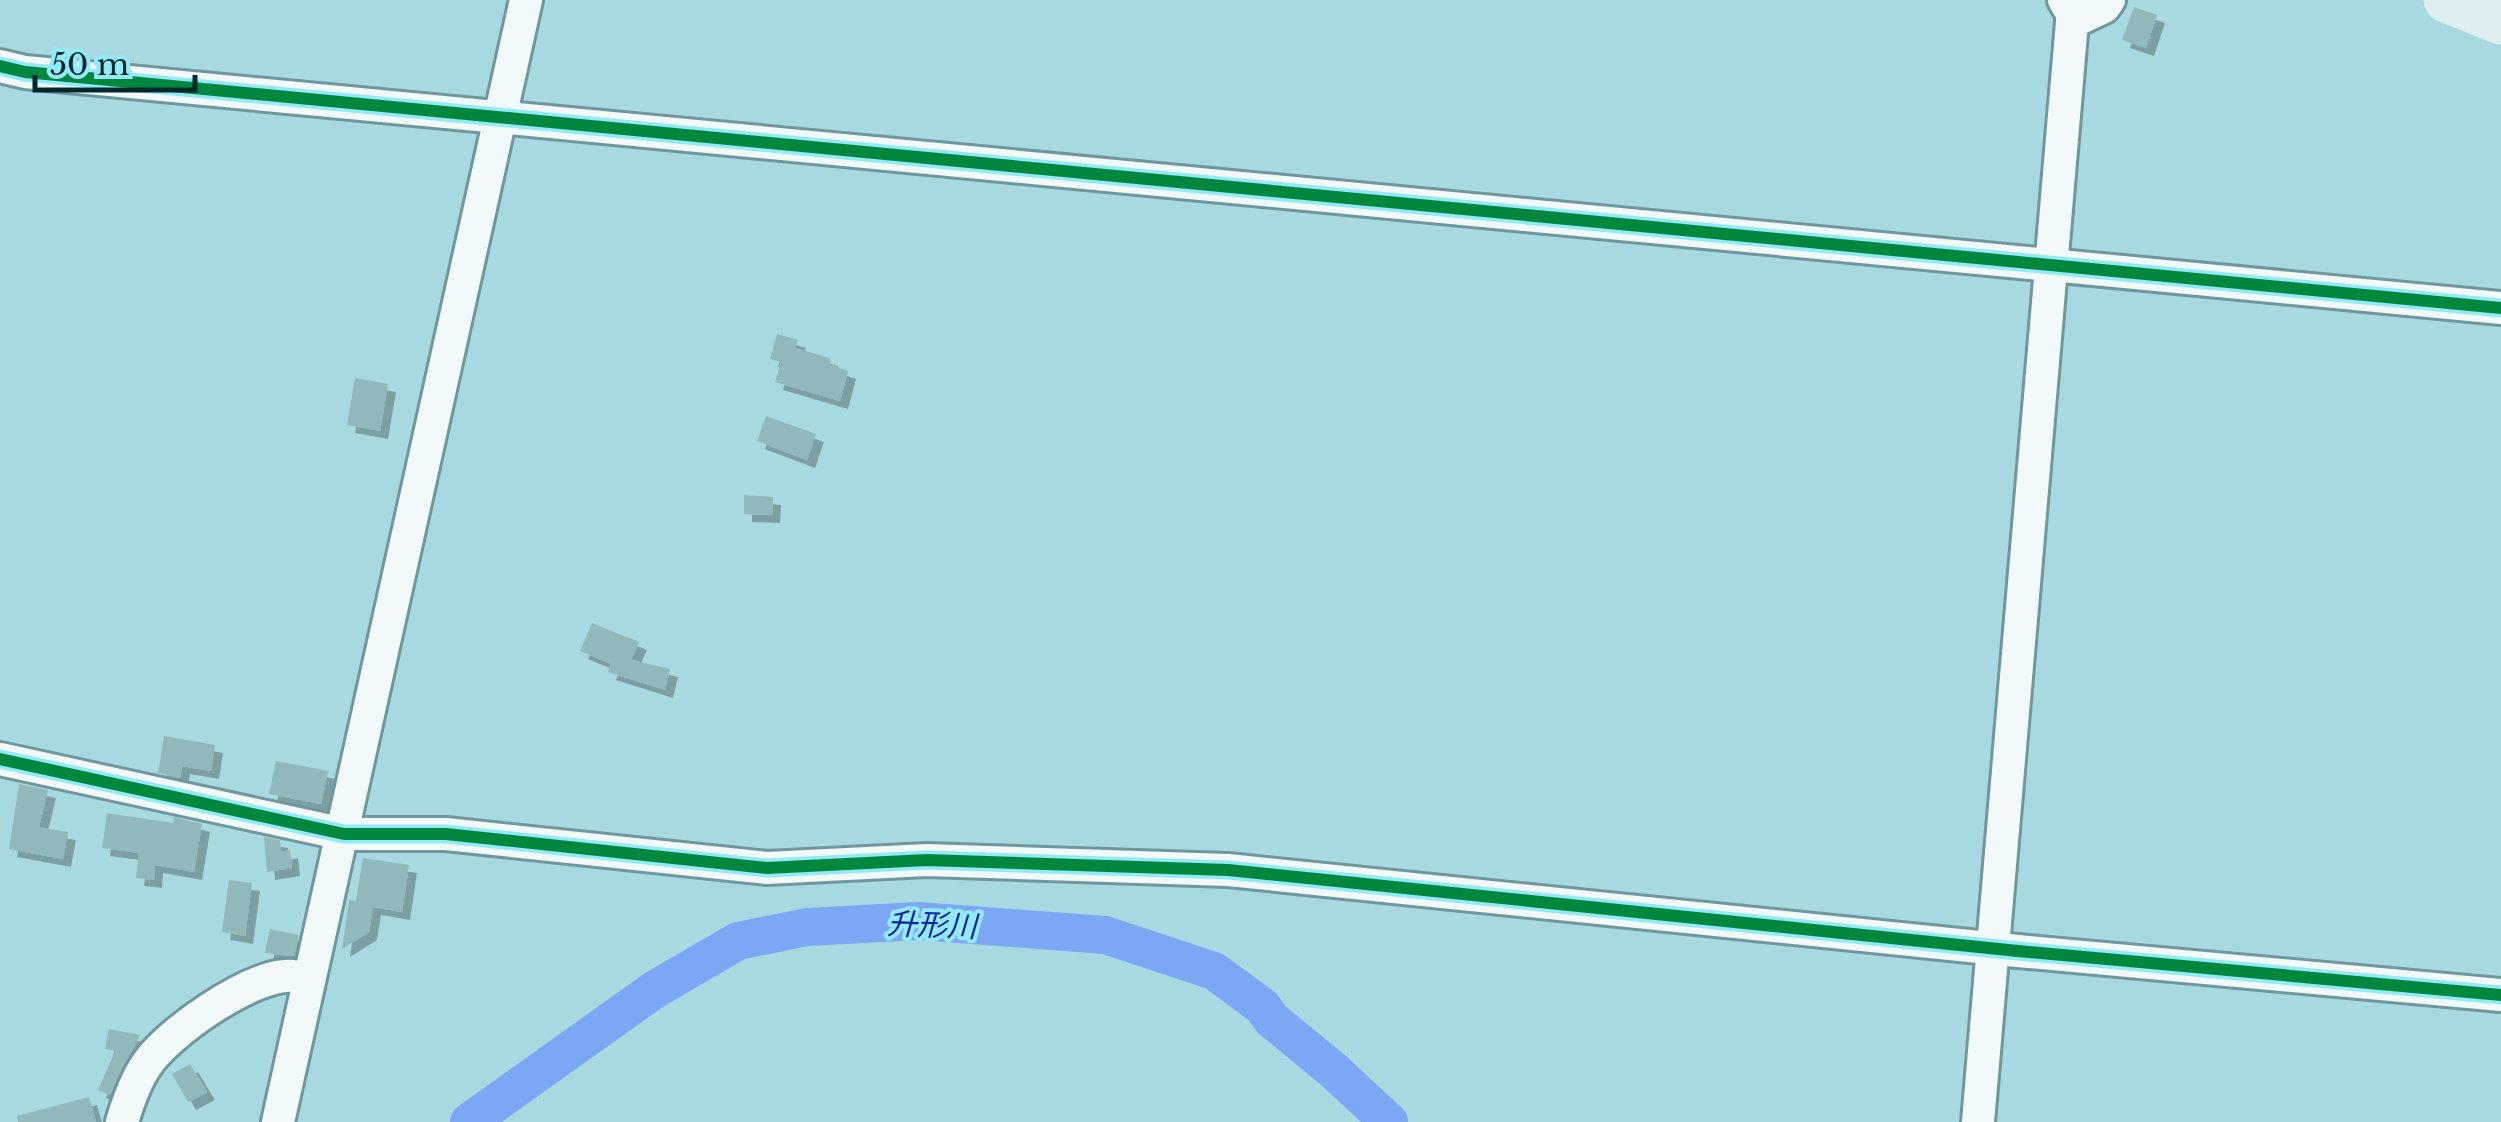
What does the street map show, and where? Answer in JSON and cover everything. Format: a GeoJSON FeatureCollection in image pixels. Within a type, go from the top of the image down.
{"type":"FeatureCollection","features":[{"type":"Feature","properties":{"kind":"main road"},"geometry":{"type":"LineString","coordinates":[[2446,0],[2501,22]]}},
{"type":"Feature","properties":{"kind":"street"},"geometry":{"type":"LineString","coordinates":[[278,1122],[526,0]]}},
{"type":"Feature","properties":{"kind":"street"},"geometry":{"type":"LineString","coordinates":[[1978,1122],[2052,264],[2068,11],[2104,7],[2109,0]]}},
{"type":"Feature","properties":{"kind":"street"},"geometry":{"type":"LineString","coordinates":[[0,66],[26,72],[2501,308]]}},
{"type":"Feature","properties":{"kind":"street"},"geometry":{"type":"LineString","coordinates":[[0,759],[344,834],[446,834],[767,868],[928,860],[1228,870],[2501,995]]}},
{"type":"Feature","properties":{"kind":"street"},"geometry":{"type":"LineString","coordinates":[[122,1122],[149,1060],[190,1025],[228,999],[266,980],[282,976],[308,979]]}},
{"type":"Feature","properties":{"kind":"building"},"geometry":{"type":"Polygon","coordinates":[[[2134,7],[2157,15],[2146,48],[2122,40],[2134,7]]]}},
{"type":"Feature","properties":{"kind":"building"},"geometry":{"type":"Polygon","coordinates":[[[777,334],[798,340],[795,348],[830,358],[831,365],[848,371],[840,401],[775,382],[781,362],[770,359],[777,334]]]}},
{"type":"Feature","properties":{"kind":"building"},"geometry":{"type":"Polygon","coordinates":[[[355,378],[388,384],[380,431],[347,425],[355,378]]]}},
{"type":"Feature","properties":{"kind":"building"},"geometry":{"type":"Polygon","coordinates":[[[766,416],[816,434],[807,460],[757,441],[766,416]]]}},
{"type":"Feature","properties":{"kind":"building"},"geometry":{"type":"Polygon","coordinates":[[[744,495],[773,497],[772,515],[744,514],[744,495]]]}},
{"type":"Feature","properties":{"kind":"building"},"geometry":{"type":"Polygon","coordinates":[[[592,623],[639,642],[631,660],[670,669],[665,690],[608,672],[611,664],[580,651],[592,623]]]}},
{"type":"Feature","properties":{"kind":"building"},"geometry":{"type":"Polygon","coordinates":[[[164,736],[215,745],[211,771],[182,766],[180,778],[158,773],[164,736]]]}},
{"type":"Feature","properties":{"kind":"building"},"geometry":{"type":"Polygon","coordinates":[[[276,761],[328,771],[321,804],[269,794],[276,761]]]}},
{"type":"Feature","properties":{"kind":"building"},"geometry":{"type":"Polygon","coordinates":[[[19,784],[48,790],[39,827],[68,832],[63,859],[9,849],[19,784]]]}},
{"type":"Feature","properties":{"kind":"building"},"geometry":{"type":"Polygon","coordinates":[[[107,813],[173,823],[174,817],[202,824],[194,872],[155,865],[154,880],[136,878],[139,853],[102,848],[107,813]]]}},
{"type":"Feature","properties":{"kind":"building"},"geometry":{"type":"Polygon","coordinates":[[[264,837],[280,840],[281,852],[290,850],[292,868],[267,872],[264,837]]]}},
{"type":"Feature","properties":{"kind":"building"},"geometry":{"type":"Polygon","coordinates":[[[363,858],[409,865],[402,912],[373,907],[369,932],[342,949],[349,900],[356,901],[363,858]]]}},
{"type":"Feature","properties":{"kind":"building"},"geometry":{"type":"Polygon","coordinates":[[[229,880],[252,883],[245,936],[222,932],[229,880]]]}},
{"type":"Feature","properties":{"kind":"building"},"geometry":{"type":"Polygon","coordinates":[[[270,929],[299,935],[294,956],[265,953],[270,929]]]}},
{"type":"Feature","properties":{"kind":"building"},"geometry":{"type":"Polygon","coordinates":[[[109,1029],[140,1035],[110,1095],[98,1090],[115,1051],[105,1049],[109,1029]]]}},
{"type":"Feature","properties":{"kind":"building"},"geometry":{"type":"Polygon","coordinates":[[[190,1064],[207,1092],[188,1102],[172,1074],[190,1064]]]}},
{"type":"Feature","properties":{"kind":"building"},"geometry":{"type":"Polygon","coordinates":[[[89,1097],[96,1122],[18,1122],[17,1116],[89,1097]]]}},
{"type":"Feature","properties":{"kind":"waterway","name":"升形川"},"geometry":{"type":"LineString","coordinates":[[469,1122],[654,990],[738,941],[807,927],[919,921],[1105,935],[1214,971],[1263,1007],[1271,1019],[1389,1122]]}},
{"type":"Feature","properties":{"kind":"cycle path"},"geometry":{"type":"LineString","coordinates":[[0,66],[25,72],[2501,308]]}},
{"type":"Feature","properties":{"kind":"cycle path"},"geometry":{"type":"LineString","coordinates":[[0,759],[344,834],[446,834],[767,868],[927,860],[1228,870],[2018,951],[2501,995]]}}]}
